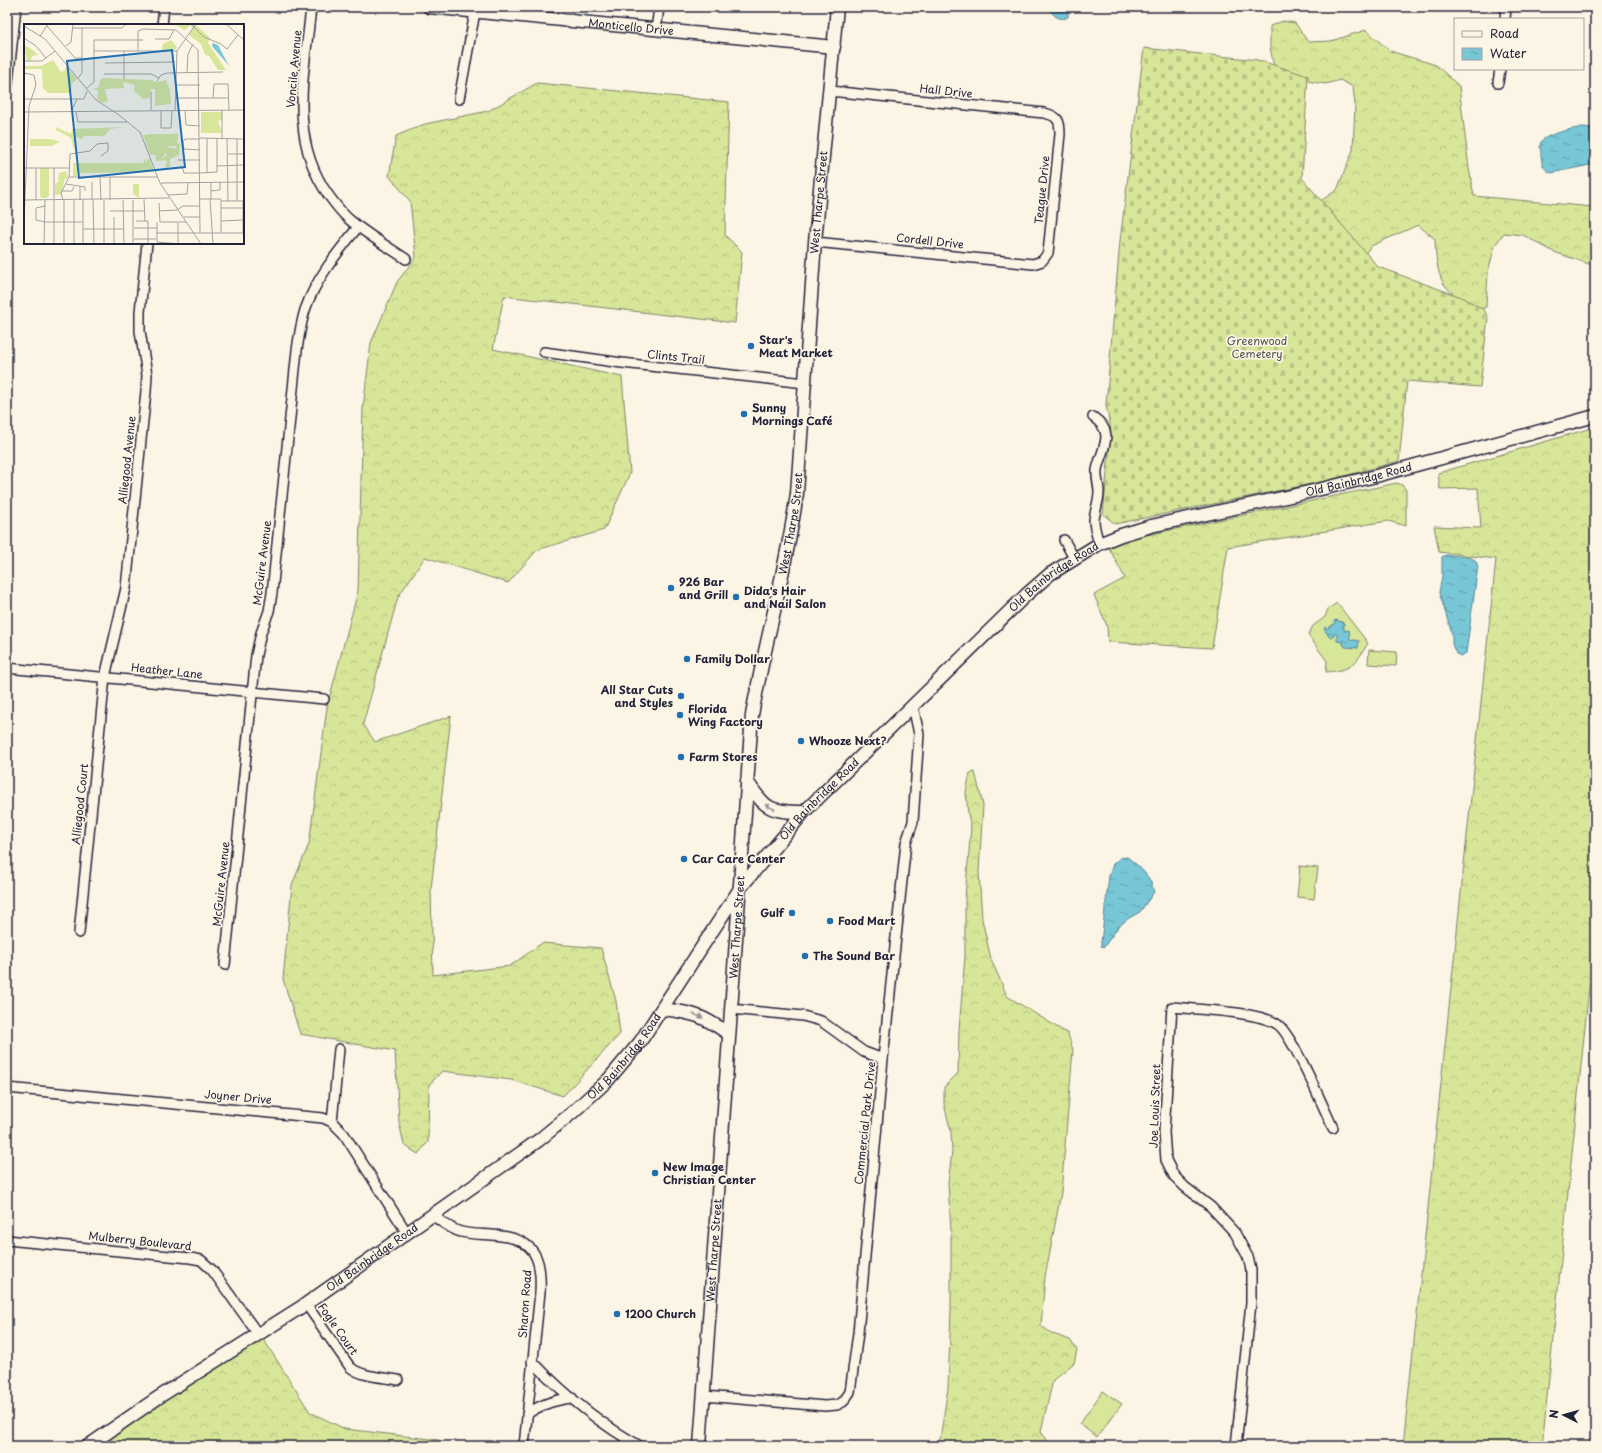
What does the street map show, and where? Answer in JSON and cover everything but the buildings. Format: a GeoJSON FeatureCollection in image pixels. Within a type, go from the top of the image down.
{"type":"FeatureCollection","features":[{"type":"Feature","properties":{"kind":"main road","name":"Monticello Drive"},"geometry":{"type":"LineString","coordinates":[[429,7],[476,10],[656,30],[834,47]]}},
{"type":"Feature","properties":{"kind":"main road","name":"West Tharpe Street"},"geometry":{"type":"LineString","coordinates":[[700,1446],[741,887],[746,781],[752,715],[792,534],[797,493],[816,242],[837,7]]}},
{"type":"Feature","properties":{"kind":"main road","name":"Old Bainbridge Road"},"geometry":{"type":"LineString","coordinates":[[88,1446],[159,1397],[306,1304],[539,1140],[573,1112],[608,1080],[640,1042],[663,1009],[741,887],[804,812],[1026,595],[1050,574],[1099,544],[1151,526],[1293,496],[1368,478],[1595,416]]}},
{"type":"Feature","properties":{"kind":"main road"},"geometry":{"type":"LineString","coordinates":[[746,781],[760,802],[774,810],[804,812]]}},
{"type":"Feature","properties":{"kind":"main road"},"geometry":{"type":"LineString","coordinates":[[663,1009],[697,1015],[709,1020],[730,1034]]}},
{"type":"Feature","properties":{"kind":"street"},"geometry":{"type":"LineString","coordinates":[[7,91],[16,7]]}},
{"type":"Feature","properties":{"kind":"street"},"geometry":{"type":"LineString","coordinates":[[162,24],[164,7]]}},
{"type":"Feature","properties":{"kind":"street","name":"Voncile Avenue"},"geometry":{"type":"LineString","coordinates":[[312,7],[301,106],[303,135],[309,158],[326,191],[350,221],[406,259]]}},
{"type":"Feature","properties":{"kind":"street"},"geometry":{"type":"LineString","coordinates":[[656,30],[659,7]]}},
{"type":"Feature","properties":{"kind":"street"},"geometry":{"type":"LineString","coordinates":[[1505,18],[1506,7]]}},
{"type":"Feature","properties":{"kind":"street"},"geometry":{"type":"LineString","coordinates":[[459,99],[476,10]]}},
{"type":"Feature","properties":{"kind":"street"},"geometry":{"type":"LineString","coordinates":[[1498,83],[1500,70]]}},
{"type":"Feature","properties":{"kind":"street","name":"Hall Drive"},"geometry":{"type":"LineString","coordinates":[[830,91],[1044,113],[1053,115],[1058,120]]}},
{"type":"Feature","properties":{"kind":"street","name":"Teague Drive"},"geometry":{"type":"LineString","coordinates":[[1042,261],[1048,253],[1060,134],[1060,124],[1058,120]]}},
{"type":"Feature","properties":{"kind":"street","name":"McGuire Avenue"},"geometry":{"type":"LineString","coordinates":[[225,965],[256,655],[272,594],[300,329],[305,310],[321,278],[332,260],[358,226]]}},
{"type":"Feature","properties":{"kind":"street","name":"Cordell Drive"},"geometry":{"type":"LineString","coordinates":[[816,242],[1033,264],[1042,261]]}},
{"type":"Feature","properties":{"kind":"street","name":"Alliegood Avenue"},"geometry":{"type":"LineString","coordinates":[[105,677],[126,588],[144,415],[147,375],[140,331],[140,312],[147,244]]}},
{"type":"Feature","properties":{"kind":"street","name":"Clints Trail"},"geometry":{"type":"LineString","coordinates":[[544,352],[630,364],[806,383]]}},
{"type":"Feature","properties":{"kind":"street"},"geometry":{"type":"LineString","coordinates":[[1093,417],[1100,422],[1104,428],[1106,443],[1097,470],[1099,493],[1094,521],[1099,544]]}},
{"type":"Feature","properties":{"kind":"street"},"geometry":{"type":"LineString","coordinates":[[1064,540],[1074,558]]}},
{"type":"Feature","properties":{"kind":"street","name":"Heather Lane"},"geometry":{"type":"LineString","coordinates":[[7,668],[324,699]]}},
{"type":"Feature","properties":{"kind":"street","name":"Alliegood Court"},"geometry":{"type":"LineString","coordinates":[[78,933],[105,677]]}},
{"type":"Feature","properties":{"kind":"street","name":"Commercial Park Drive"},"geometry":{"type":"LineString","coordinates":[[704,1396],[825,1406],[837,1405],[847,1398],[850,1392],[858,1333],[883,1059],[906,843],[913,822],[919,734],[913,706]]}},
{"type":"Feature","properties":{"kind":"street","name":"Joe Louis Street"},"geometry":{"type":"LineString","coordinates":[[1236,1446],[1251,1303],[1251,1270],[1248,1257],[1235,1233],[1211,1206],[1185,1187],[1174,1176],[1166,1160],[1164,1132],[1172,1007],[1256,1016],[1278,1025],[1291,1042],[1333,1128]]}},
{"type":"Feature","properties":{"kind":"street"},"geometry":{"type":"LineString","coordinates":[[731,1009],[803,1016],[821,1021],[864,1052],[883,1059]]}},
{"type":"Feature","properties":{"kind":"street"},"geometry":{"type":"LineString","coordinates":[[332,1122],[339,1049]]}},
{"type":"Feature","properties":{"kind":"street","name":"Joyner Drive"},"geometry":{"type":"LineString","coordinates":[[7,1088],[323,1118],[332,1122],[344,1134],[407,1233]]}},
{"type":"Feature","properties":{"kind":"street","name":"Sharon Road"},"geometry":{"type":"LineString","coordinates":[[432,1215],[450,1227],[461,1232],[514,1238],[525,1244],[537,1257],[541,1276],[524,1446]]}},
{"type":"Feature","properties":{"kind":"street","name":"Mulberry Boulevard"},"geometry":{"type":"LineString","coordinates":[[7,1240],[201,1260],[212,1270],[258,1334]]}},
{"type":"Feature","properties":{"kind":"street","name":"Fogle Court"},"geometry":{"type":"LineString","coordinates":[[306,1304],[350,1367],[360,1374],[398,1380]]}},
{"type":"Feature","properties":{"kind":"street"},"geometry":{"type":"LineString","coordinates":[[532,1361],[553,1383],[572,1398],[627,1439],[640,1446]]}},
{"type":"Feature","properties":{"kind":"street"},"geometry":{"type":"LineString","coordinates":[[527,1414],[539,1406],[552,1401],[572,1398]]}},
{"type":"Feature","properties":{"kind":"green space"},"geometry":{"type":"Polygon","coordinates":[[[1283,21],[1295,23],[1308,42],[1331,41],[1366,30],[1390,51],[1436,65],[1459,86],[1474,196],[1593,207],[1595,266],[1554,252],[1523,235],[1504,233],[1495,245],[1488,272],[1486,307],[1480,309],[1466,302],[1444,284],[1438,269],[1435,239],[1418,225],[1371,246],[1362,258],[1313,206],[1337,190],[1353,150],[1355,105],[1353,87],[1340,80],[1326,84],[1286,78],[1274,67],[1270,47],[1270,26],[1283,21]]]}},
{"type":"Feature","properties":{"kind":"green space","name":"Greenwood Cemetery"},"geometry":{"type":"Polygon","coordinates":[[[1144,48],[1258,60],[1308,76],[1302,178],[1378,267],[1464,298],[1484,310],[1488,317],[1480,387],[1407,381],[1399,461],[1326,481],[1115,524],[1103,514],[1111,431],[1106,405],[1120,241],[1144,48]]]}},
{"type":"Feature","properties":{"kind":"green space"},"geometry":{"type":"Polygon","coordinates":[[[537,83],[729,102],[725,235],[742,252],[735,323],[504,296],[493,349],[622,377],[630,473],[604,530],[537,550],[508,583],[425,557],[398,597],[363,724],[375,742],[451,716],[431,889],[433,975],[510,966],[542,943],[601,948],[616,1001],[620,1034],[563,1096],[511,1080],[442,1071],[429,1085],[428,1142],[418,1154],[404,1145],[399,1122],[395,1051],[300,1034],[283,979],[292,885],[309,844],[327,707],[358,591],[363,408],[371,343],[397,282],[416,257],[410,201],[389,176],[396,136],[425,124],[488,111],[537,83]]]}},
{"type":"Feature","properties":{"kind":"green space"},"geometry":{"type":"Polygon","coordinates":[[[1595,427],[1595,929],[1542,1446],[1403,1446],[1496,559],[1439,552],[1434,526],[1481,528],[1478,488],[1440,489],[1438,473],[1595,427]]]}},
{"type":"Feature","properties":{"kind":"green space"},"geometry":{"type":"Polygon","coordinates":[[[1397,483],[1402,485],[1406,490],[1406,526],[1388,521],[1228,547],[1212,648],[1108,642],[1107,626],[1094,595],[1125,578],[1109,548],[1114,545],[1135,537],[1397,483]]]}},
{"type":"Feature","properties":{"kind":"green space"},"geometry":{"type":"Polygon","coordinates":[[[1337,603],[1368,643],[1360,657],[1352,665],[1342,670],[1326,672],[1327,661],[1308,635],[1313,626],[1325,617],[1328,609],[1337,603]]]}},
{"type":"Feature","properties":{"kind":"green space"},"geometry":{"type":"Polygon","coordinates":[[[1369,650],[1397,652],[1396,666],[1368,664],[1369,650]]]}},
{"type":"Feature","properties":{"kind":"green space"},"geometry":{"type":"Polygon","coordinates":[[[975,772],[983,805],[979,872],[982,919],[991,959],[1007,996],[1068,1034],[1073,1050],[1061,1193],[1045,1277],[1041,1326],[1053,1334],[1070,1340],[1077,1350],[1074,1363],[1053,1380],[1041,1431],[1049,1446],[939,1446],[948,1388],[951,1309],[951,1230],[948,1183],[952,1152],[951,1132],[944,1104],[944,1087],[958,1073],[959,1030],[965,956],[965,897],[971,828],[966,792],[970,773],[975,772]]]}},
{"type":"Feature","properties":{"kind":"green space"},"geometry":{"type":"Polygon","coordinates":[[[1300,866],[1318,868],[1314,899],[1297,897],[1300,866]]]}},
{"type":"Feature","properties":{"kind":"green space"},"geometry":{"type":"Polygon","coordinates":[[[262,1337],[310,1412],[345,1429],[439,1440],[438,1446],[94,1446],[262,1337]]]}},
{"type":"Feature","properties":{"kind":"green space"},"geometry":{"type":"Polygon","coordinates":[[[1103,1391],[1122,1404],[1097,1437],[1079,1424],[1103,1391]]]}},
{"type":"Feature","properties":{"kind":"water"},"geometry":{"type":"Polygon","coordinates":[[[1053,7],[1058,7],[1061,10],[1066,11],[1068,13],[1068,17],[1063,19],[1056,17],[1051,11],[1053,7]]]}},
{"type":"Feature","properties":{"kind":"water"},"geometry":{"type":"Polygon","coordinates":[[[1582,127],[1595,128],[1595,164],[1551,173],[1543,166],[1540,147],[1541,142],[1553,134],[1582,127]]]}},
{"type":"Feature","properties":{"kind":"water"},"geometry":{"type":"Polygon","coordinates":[[[1446,555],[1469,557],[1475,560],[1478,566],[1466,653],[1461,656],[1456,654],[1452,644],[1452,634],[1439,592],[1442,576],[1442,557],[1446,555]]]}},
{"type":"Feature","properties":{"kind":"water"},"geometry":{"type":"Polygon","coordinates":[[[1336,620],[1344,623],[1344,631],[1349,630],[1350,639],[1359,641],[1358,648],[1345,647],[1342,642],[1337,641],[1336,633],[1330,638],[1324,629],[1325,627],[1327,629],[1335,623],[1334,621],[1336,620]]]}},
{"type":"Feature","properties":{"kind":"water"},"geometry":{"type":"Polygon","coordinates":[[[1127,857],[1147,876],[1154,892],[1140,912],[1129,918],[1118,927],[1104,947],[1101,946],[1101,942],[1109,876],[1113,864],[1120,858],[1127,857]]]}},
{"type":"Feature","properties":{"kind":"place","name":"Star's Meat Market"},"geometry":{"type":"Point","coordinates":[751,346]}},
{"type":"Feature","properties":{"kind":"place","name":"Sunny Mornings Café"},"geometry":{"type":"Point","coordinates":[744,414]}},
{"type":"Feature","properties":{"kind":"place","name":"926 Bar and Grill"},"geometry":{"type":"Point","coordinates":[671,588]}},
{"type":"Feature","properties":{"kind":"place","name":"Dida's Hair and Nail Salon"},"geometry":{"type":"Point","coordinates":[736,597]}},
{"type":"Feature","properties":{"kind":"place","name":"Family Dollar"},"geometry":{"type":"Point","coordinates":[687,659]}},
{"type":"Feature","properties":{"kind":"place","name":"All Star Cuts and Styles"},"geometry":{"type":"Point","coordinates":[681,696]}},
{"type":"Feature","properties":{"kind":"place","name":"Florida Wing Factory"},"geometry":{"type":"Point","coordinates":[680,715]}},
{"type":"Feature","properties":{"kind":"place","name":"Whooze Next?"},"geometry":{"type":"Point","coordinates":[801,741]}},
{"type":"Feature","properties":{"kind":"place","name":"Farm Stores"},"geometry":{"type":"Point","coordinates":[681,757]}},
{"type":"Feature","properties":{"kind":"place","name":"Car Care Center"},"geometry":{"type":"Point","coordinates":[684,859]}},
{"type":"Feature","properties":{"kind":"place","name":"Gulf"},"geometry":{"type":"Point","coordinates":[792,913]}},
{"type":"Feature","properties":{"kind":"place","name":"Food Mart"},"geometry":{"type":"Point","coordinates":[830,921]}},
{"type":"Feature","properties":{"kind":"place","name":"The Sound Bar"},"geometry":{"type":"Point","coordinates":[805,956]}},
{"type":"Feature","properties":{"kind":"place","name":"New Image Christian Center"},"geometry":{"type":"Point","coordinates":[655,1173]}},
{"type":"Feature","properties":{"kind":"place","name":"1200 Church"},"geometry":{"type":"Point","coordinates":[617,1314]}}]}
